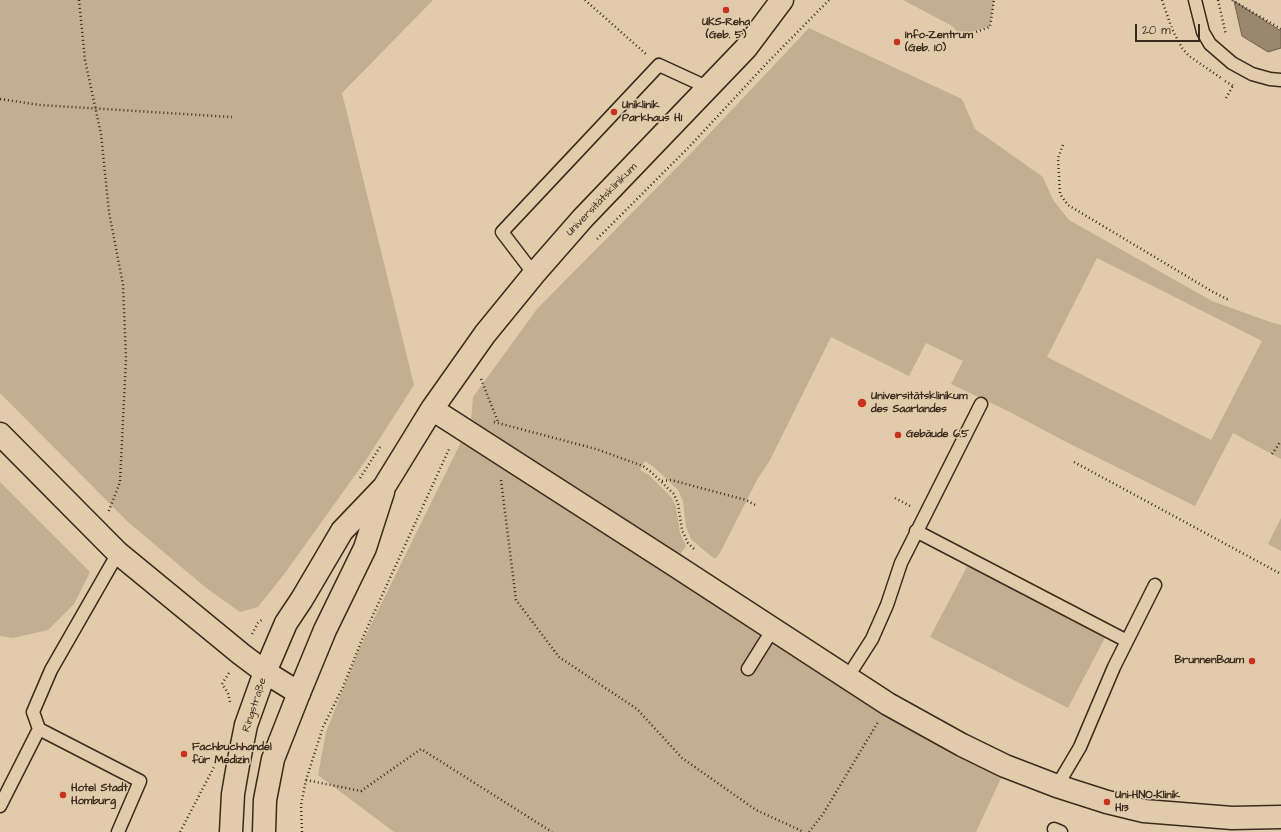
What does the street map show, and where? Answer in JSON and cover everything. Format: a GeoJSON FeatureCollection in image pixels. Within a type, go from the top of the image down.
{"type":"FeatureCollection","features":[{"type":"Feature","properties":{"kind":"street","name":"Universitätsklinikum"},"geometry":{"type":"LineString","coordinates":[[384,487],[432,409],[484,334],[583,218],[746,48],[782,0]]}},
{"type":"Feature","properties":{"kind":"street"},"geometry":{"type":"LineString","coordinates":[[432,409],[888,704],[974,751],[1005,766],[1057,786],[1107,802],[1144,811],[1232,818],[1281,817]]}},
{"type":"Feature","properties":{"kind":"street"},"geometry":{"type":"LineString","coordinates":[[0,434],[118,553],[236,650],[265,672],[299,693]]}},
{"type":"Feature","properties":{"kind":"street"},"geometry":{"type":"LineString","coordinates":[[264,832],[265,800],[273,759],[325,630],[365,548],[384,487]]}},
{"type":"Feature","properties":{"kind":"street","name":"Ringstraße"},"geometry":{"type":"LineString","coordinates":[[231,832],[233,794],[246,725],[265,672],[286,623],[342,531],[384,487]]}},
{"type":"Feature","properties":{"kind":"lane"},"geometry":{"type":"LineString","coordinates":[[1195,0],[1203,32],[1210,44],[1232,63],[1252,74],[1270,79],[1281,80]]}},
{"type":"Feature","properties":{"kind":"lane"},"geometry":{"type":"LineString","coordinates":[[534,274],[502,232],[659,65],[709,88]]}},
{"type":"Feature","properties":{"kind":"lane"},"geometry":{"type":"LineString","coordinates":[[847,678],[872,639],[887,605],[901,563],[981,404]]}},
{"type":"Feature","properties":{"kind":"lane"},"geometry":{"type":"LineString","coordinates":[[916,531],[1127,641]]}},
{"type":"Feature","properties":{"kind":"lane"},"geometry":{"type":"LineString","coordinates":[[118,553],[51,670],[33,712],[39,729],[140,781],[118,832]]}},
{"type":"Feature","properties":{"kind":"lane"},"geometry":{"type":"LineString","coordinates":[[1057,786],[1080,747],[1127,641],[1155,585]]}},
{"type":"Feature","properties":{"kind":"lane"},"geometry":{"type":"LineString","coordinates":[[748,669],[773,629]]}},
{"type":"Feature","properties":{"kind":"lane"},"geometry":{"type":"LineString","coordinates":[[0,806],[39,729]]}},
{"type":"Feature","properties":{"kind":"path"},"geometry":{"type":"LineString","coordinates":[[79,0],[85,60],[101,134],[109,212],[123,285],[126,358],[120,482],[99,534]]}},
{"type":"Feature","properties":{"kind":"path"},"geometry":{"type":"LineString","coordinates":[[585,0],[659,65]]}},
{"type":"Feature","properties":{"kind":"path"},"geometry":{"type":"LineString","coordinates":[[595,240],[689,147],[829,0]]}},
{"type":"Feature","properties":{"kind":"path"},"geometry":{"type":"LineString","coordinates":[[961,37],[990,27],[994,0]]}},
{"type":"Feature","properties":{"kind":"path"},"geometry":{"type":"LineString","coordinates":[[1162,0],[1172,29],[1182,48],[1189,56],[1207,70]]}},
{"type":"Feature","properties":{"kind":"path"},"geometry":{"type":"LineString","coordinates":[[1232,0],[1281,29]]}},
{"type":"Feature","properties":{"kind":"path"},"geometry":{"type":"LineString","coordinates":[[0,99],[40,105],[232,117]]}},
{"type":"Feature","properties":{"kind":"path"},"geometry":{"type":"LineString","coordinates":[[1063,145],[1058,158],[1060,194],[1068,205],[1213,292],[1229,300]]}},
{"type":"Feature","properties":{"kind":"path"},"geometry":{"type":"LineString","coordinates":[[477,382],[480,376],[498,423]]}},
{"type":"Feature","properties":{"kind":"path"},"geometry":{"type":"LineString","coordinates":[[492,421],[596,449],[643,466],[674,494],[678,504],[682,530],[688,543]]}},
{"type":"Feature","properties":{"kind":"path"},"geometry":{"type":"LineString","coordinates":[[302,832],[301,805],[306,780],[323,727],[343,687],[363,637],[442,462],[460,426]]}},
{"type":"Feature","properties":{"kind":"path"},"geometry":{"type":"LineString","coordinates":[[1272,454],[1281,441]]}},
{"type":"Feature","properties":{"kind":"path"},"geometry":{"type":"LineString","coordinates":[[497,450],[516,600],[559,656],[637,709],[682,758],[756,810],[804,832]]}},
{"type":"Feature","properties":{"kind":"path"},"geometry":{"type":"LineString","coordinates":[[1074,462],[1281,574]]}},
{"type":"Feature","properties":{"kind":"path"},"geometry":{"type":"LineString","coordinates":[[661,482],[671,480],[746,500],[757,506]]}},
{"type":"Feature","properties":{"kind":"path"},"geometry":{"type":"LineString","coordinates":[[222,684],[228,693],[231,704]]}},
{"type":"Feature","properties":{"kind":"path"},"geometry":{"type":"LineString","coordinates":[[809,832],[823,814],[888,704]]}},
{"type":"Feature","properties":{"kind":"path"},"geometry":{"type":"LineString","coordinates":[[306,780],[361,791],[421,749],[552,832]]}},
{"type":"Feature","properties":{"kind":"path"},"geometry":{"type":"LineString","coordinates":[[180,832],[216,764]]}},
{"type":"Feature","properties":{"kind":"shaded area"},"geometry":{"type":"Polygon","coordinates":[[[0,0],[433,0],[342,93],[414,385],[366,460],[285,573],[258,607],[240,612],[205,587],[128,522],[0,393],[0,0]]]}},
{"type":"Feature","properties":{"kind":"shaded area"},"geometry":{"type":"Polygon","coordinates":[[[903,0],[994,0],[990,26],[961,35],[952,26],[903,0]]]}},
{"type":"Feature","properties":{"kind":"shaded area"},"geometry":{"type":"Polygon","coordinates":[[[1234,1],[1281,31],[1281,48],[1268,52],[1242,36],[1234,1]]]}},
{"type":"Feature","properties":{"kind":"shaded area"},"geometry":{"type":"Polygon","coordinates":[[[809,28],[962,99],[975,129],[1043,177],[1053,200],[1069,220],[1212,301],[1281,325],[1281,459],[1233,433],[1195,506],[1068,443],[1008,411],[951,384],[963,361],[926,343],[909,376],[831,337],[769,462],[758,478],[720,553],[715,559],[691,539],[686,527],[683,501],[678,490],[655,468],[645,461],[640,470],[649,475],[672,498],[676,507],[680,533],[686,546],[678,558],[471,421],[473,397],[537,309],[693,151],[809,28]],[[1097,258],[1047,357],[1211,440],[1262,341],[1097,258]]]}},
{"type":"Feature","properties":{"kind":"shaded area"},"geometry":{"type":"Polygon","coordinates":[[[461,442],[768,637],[882,714],[1002,776],[976,832],[394,832],[318,775],[326,732],[359,649],[461,442]]]}},
{"type":"Feature","properties":{"kind":"shaded area"},"geometry":{"type":"Polygon","coordinates":[[[0,482],[90,572],[74,604],[48,630],[13,638],[0,636],[0,482]]]}},
{"type":"Feature","properties":{"kind":"shaded area"},"geometry":{"type":"Polygon","coordinates":[[[1281,518],[1281,551],[1268,544],[1281,518]]]}},
{"type":"Feature","properties":{"kind":"shaded area"},"geometry":{"type":"Polygon","coordinates":[[[969,563],[1107,634],[1068,708],[930,637],[969,563]]]}},
{"type":"Feature","properties":{"kind":"place","name":"UKS-Reha (Geb. 5)"},"geometry":{"type":"Point","coordinates":[726,10]}},
{"type":"Feature","properties":{"kind":"place","name":"Info-Zentrum (Geb. 10)"},"geometry":{"type":"Point","coordinates":[897,42]}},
{"type":"Feature","properties":{"kind":"place","name":"Uniklinik Parkhaus H1"},"geometry":{"type":"Point","coordinates":[614,112]}},
{"type":"Feature","properties":{"kind":"place","name":"Universitätsklinikum des Saarlandes"},"geometry":{"type":"Point","coordinates":[862,403]}},
{"type":"Feature","properties":{"kind":"place","name":"Gebäude 6.5"},"geometry":{"type":"Point","coordinates":[898,435]}},
{"type":"Feature","properties":{"kind":"place","name":"BrunnenBaum"},"geometry":{"type":"Point","coordinates":[1252,661]}},
{"type":"Feature","properties":{"kind":"place","name":"Fachbuchhandel für Medizin"},"geometry":{"type":"Point","coordinates":[184,754]}},
{"type":"Feature","properties":{"kind":"place","name":"Hotel Stadt Homburg"},"geometry":{"type":"Point","coordinates":[63,795]}},
{"type":"Feature","properties":{"kind":"place","name":"Uni-HNO-Klinik H13"},"geometry":{"type":"Point","coordinates":[1107,802]}}]}
